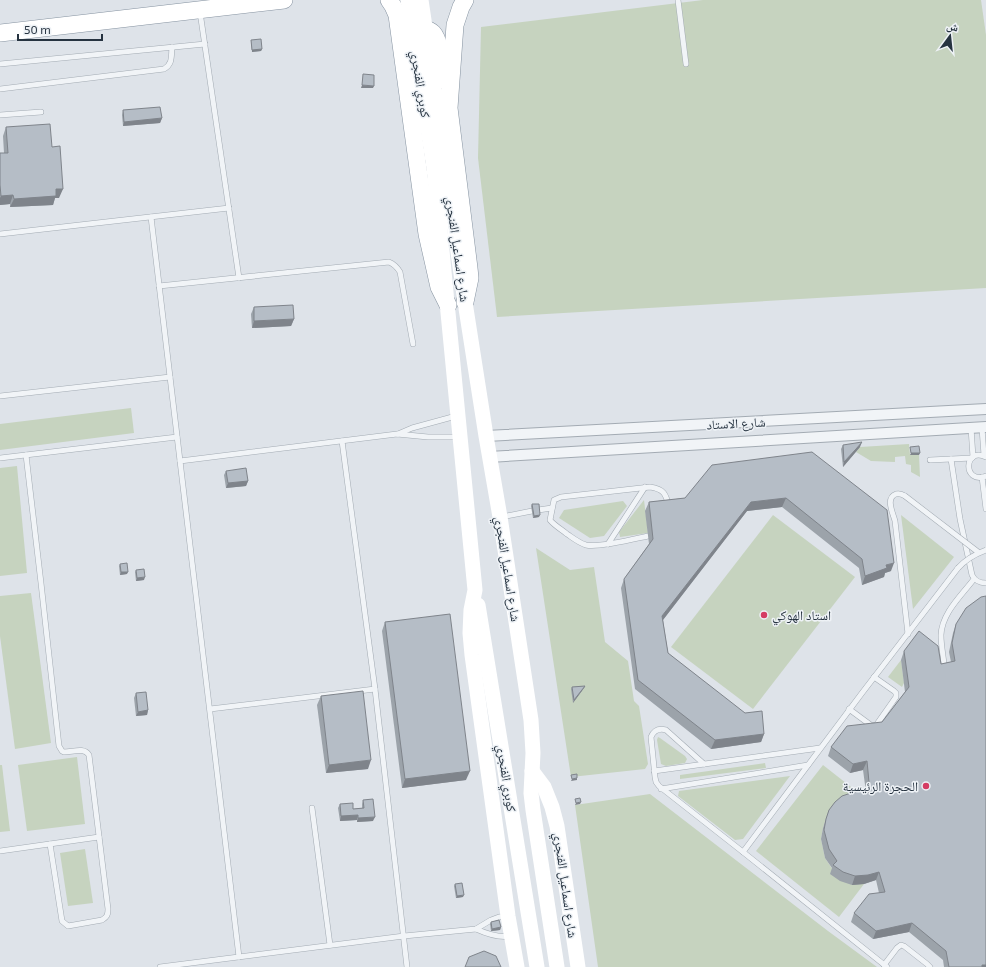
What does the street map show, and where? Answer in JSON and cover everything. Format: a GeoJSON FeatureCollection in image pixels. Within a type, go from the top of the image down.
{"type":"FeatureCollection","features":[{"type":"Feature","properties":{"kind":"highway"},"geometry":{"type":"LineString","coordinates":[[0,33],[284,0]]}},
{"type":"Feature","properties":{"kind":"highway"},"geometry":{"type":"LineString","coordinates":[[388,0],[393,6],[397,15],[427,234],[434,271],[439,287],[448,305]]}},
{"type":"Feature","properties":{"kind":"highway"},"geometry":{"type":"LineString","coordinates":[[449,108],[455,25],[465,0]]}},
{"type":"Feature","properties":{"kind":"highway"},"geometry":{"type":"LineString","coordinates":[[401,40],[407,29],[417,28],[429,30],[434,34],[439,50],[449,108],[469,268],[470,278],[465,302]]}},
{"type":"Feature","properties":{"kind":"main road","name":"كوبري الفنجري"},"geometry":{"type":"LineString","coordinates":[[408,0],[440,168]]}},
{"type":"Feature","properties":{"kind":"main road","name":"كوبري الفنجري"},"geometry":{"type":"LineString","coordinates":[[421,0],[440,168]]}},
{"type":"Feature","properties":{"kind":"main road","name":"شارع اسماعيل الفنجري"},"geometry":{"type":"LineString","coordinates":[[440,168],[465,302],[489,457],[500,517],[531,720],[533,753],[532,770],[544,787],[552,807],[557,826],[578,967]]}},
{"type":"Feature","properties":{"kind":"main road","name":"شارع اسماعيل الفنجري"},"geometry":{"type":"LineString","coordinates":[[440,168],[448,305],[475,590],[471,610],[470,633],[472,655],[508,916],[517,967]]}},
{"type":"Feature","properties":{"kind":"main road","name":"كوبري الفنجري"},"geometry":{"type":"LineString","coordinates":[[475,590],[537,967]]}},
{"type":"Feature","properties":{"kind":"main road","name":"كوبري الفنجري"},"geometry":{"type":"LineString","coordinates":[[532,770],[531,793],[533,810],[557,967]]}},
{"type":"Feature","properties":{"kind":"street","name":"شارع الاستاد"},"geometry":{"type":"LineString","coordinates":[[486,436],[986,409]]}},
{"type":"Feature","properties":{"kind":"street","name":"شارع الاستاد"},"geometry":{"type":"LineString","coordinates":[[489,457],[984,428]]}},
{"type":"Feature","properties":{"kind":"lane"},"geometry":{"type":"LineString","coordinates":[[678,0],[686,64]]}},
{"type":"Feature","properties":{"kind":"lane"},"geometry":{"type":"LineString","coordinates":[[200,10],[239,278]]}},
{"type":"Feature","properties":{"kind":"lane"},"geometry":{"type":"LineString","coordinates":[[0,64],[205,44]]}},
{"type":"Feature","properties":{"kind":"lane"},"geometry":{"type":"LineString","coordinates":[[0,89],[164,69],[170,64],[172,47]]}},
{"type":"Feature","properties":{"kind":"lane"},"geometry":{"type":"LineString","coordinates":[[0,116],[41,112]]}},
{"type":"Feature","properties":{"kind":"lane"},"geometry":{"type":"LineString","coordinates":[[0,234],[229,208]]}},
{"type":"Feature","properties":{"kind":"lane"},"geometry":{"type":"LineString","coordinates":[[151,217],[239,957]]}},
{"type":"Feature","properties":{"kind":"lane"},"geometry":{"type":"LineString","coordinates":[[159,286],[388,262],[398,268],[400,272],[413,344]]}},
{"type":"Feature","properties":{"kind":"lane"},"geometry":{"type":"LineString","coordinates":[[0,396],[170,377]]}},
{"type":"Feature","properties":{"kind":"lane"},"geometry":{"type":"LineString","coordinates":[[397,434],[412,428],[458,416]]}},
{"type":"Feature","properties":{"kind":"lane"},"geometry":{"type":"LineString","coordinates":[[971,428],[972,457],[969,461],[969,470],[978,478],[984,477],[986,509]]}},
{"type":"Feature","properties":{"kind":"lane"},"geometry":{"type":"LineString","coordinates":[[930,460],[980,455],[985,456],[984,428]]}},
{"type":"Feature","properties":{"kind":"lane"},"geometry":{"type":"LineString","coordinates":[[180,461],[397,434],[428,437],[460,437]]}},
{"type":"Feature","properties":{"kind":"lane"},"geometry":{"type":"LineString","coordinates":[[0,458],[177,437]]}},
{"type":"Feature","properties":{"kind":"lane"},"geometry":{"type":"LineString","coordinates":[[342,441],[375,689],[407,967]]}},
{"type":"Feature","properties":{"kind":"lane"},"geometry":{"type":"LineString","coordinates":[[26,455],[59,746],[64,752],[84,751],[89,755],[108,914],[106,918],[68,926],[62,921],[60,917],[50,844]]}},
{"type":"Feature","properties":{"kind":"lane"},"geometry":{"type":"LineString","coordinates":[[952,459],[960,519],[972,575],[977,582],[986,583]]}},
{"type":"Feature","properties":{"kind":"lane"},"geometry":{"type":"LineString","coordinates":[[608,544],[645,487]]}},
{"type":"Feature","properties":{"kind":"lane"},"geometry":{"type":"LineString","coordinates":[[648,536],[608,544],[589,545],[579,541],[550,520],[554,500],[561,497],[645,487],[655,488],[664,492],[669,508]]}},
{"type":"Feature","properties":{"kind":"lane"},"geometry":{"type":"LineString","coordinates":[[908,634],[895,521],[890,505],[890,501],[894,494],[898,493],[905,496],[978,552]]}},
{"type":"Feature","properties":{"kind":"lane"},"geometry":{"type":"LineString","coordinates":[[538,510],[552,508]]}},
{"type":"Feature","properties":{"kind":"lane"},"geometry":{"type":"LineString","coordinates":[[500,517],[532,511]]}},
{"type":"Feature","properties":{"kind":"lane"},"geometry":{"type":"LineString","coordinates":[[889,517],[895,521]]}},
{"type":"Feature","properties":{"kind":"lane"},"geometry":{"type":"LineString","coordinates":[[743,852],[849,709],[958,568],[967,559],[978,552],[986,550]]}},
{"type":"Feature","properties":{"kind":"lane"},"geometry":{"type":"LineString","coordinates":[[944,664],[941,640],[944,619],[974,579]]}},
{"type":"Feature","properties":{"kind":"lane"},"geometry":{"type":"LineString","coordinates":[[849,709],[872,726],[877,724],[896,695],[894,691],[874,677]]}},
{"type":"Feature","properties":{"kind":"lane"},"geometry":{"type":"LineString","coordinates":[[210,709],[375,689]]}},
{"type":"Feature","properties":{"kind":"lane"},"geometry":{"type":"LineString","coordinates":[[704,764],[666,730],[661,728],[653,732],[651,736],[654,771],[656,782],[661,788],[886,966],[897,948],[901,945],[930,967]]}},
{"type":"Feature","properties":{"kind":"lane"},"geometry":{"type":"LineString","coordinates":[[654,771],[820,748]]}},
{"type":"Feature","properties":{"kind":"lane"},"geometry":{"type":"LineString","coordinates":[[661,788],[808,765]]}},
{"type":"Feature","properties":{"kind":"lane"},"geometry":{"type":"LineString","coordinates":[[312,808],[330,945]]}},
{"type":"Feature","properties":{"kind":"lane"},"geometry":{"type":"LineString","coordinates":[[0,852],[99,837]]}},
{"type":"Feature","properties":{"kind":"lane"},"geometry":{"type":"LineString","coordinates":[[160,967],[476,928],[499,917],[508,916]]}},
{"type":"Feature","properties":{"kind":"lane"},"geometry":{"type":"LineString","coordinates":[[476,928],[487,934],[503,937],[511,935]]}},
{"type":"Feature","properties":{"kind":"green space"},"geometry":{"type":"Polygon","coordinates":[[[703,0],[981,0],[986,35],[986,288],[497,317],[478,158],[481,27],[703,0]]]}},
{"type":"Feature","properties":{"kind":"green space"},"geometry":{"type":"Polygon","coordinates":[[[131,408],[134,433],[0,450],[0,424],[131,408]]]}},
{"type":"Feature","properties":{"kind":"green space"},"geometry":{"type":"Polygon","coordinates":[[[909,444],[910,455],[919,455],[920,477],[911,472],[911,465],[906,464],[905,456],[895,457],[895,462],[871,461],[856,452],[860,447],[909,444]]]}},
{"type":"Feature","properties":{"kind":"green space"},"geometry":{"type":"Polygon","coordinates":[[[17,466],[27,573],[0,576],[0,468],[17,466]]]}},
{"type":"Feature","properties":{"kind":"green space"},"geometry":{"type":"Polygon","coordinates":[[[644,500],[648,533],[620,537],[619,532],[644,500]]]}},
{"type":"Feature","properties":{"kind":"green space"},"geometry":{"type":"Polygon","coordinates":[[[623,501],[627,506],[604,536],[590,538],[559,518],[564,510],[623,501]]]}},
{"type":"Feature","properties":{"kind":"green space"},"geometry":{"type":"Polygon","coordinates":[[[773,515],[855,577],[753,709],[671,647],[773,515]]]}},
{"type":"Feature","properties":{"kind":"green space"},"geometry":{"type":"Polygon","coordinates":[[[901,515],[954,557],[913,609],[901,515]]]}},
{"type":"Feature","properties":{"kind":"green space"},"geometry":{"type":"Polygon","coordinates":[[[536,548],[570,570],[594,567],[605,642],[628,661],[634,701],[639,706],[648,764],[645,769],[571,777],[536,548]]]}},
{"type":"Feature","properties":{"kind":"green space"},"geometry":{"type":"Polygon","coordinates":[[[31,593],[51,743],[15,749],[0,636],[0,596],[31,593]]]}},
{"type":"Feature","properties":{"kind":"green space"},"geometry":{"type":"Polygon","coordinates":[[[901,660],[904,683],[902,687],[888,677],[901,660]]]}},
{"type":"Feature","properties":{"kind":"green space"},"geometry":{"type":"Polygon","coordinates":[[[658,737],[685,756],[687,759],[685,763],[666,766],[661,764],[657,740],[658,737]]]}},
{"type":"Feature","properties":{"kind":"green space"},"geometry":{"type":"Polygon","coordinates":[[[77,757],[85,824],[27,831],[18,765],[77,757]]]}},
{"type":"Feature","properties":{"kind":"green space"},"geometry":{"type":"Polygon","coordinates":[[[765,763],[766,768],[680,779],[680,775],[765,763]]]}},
{"type":"Feature","properties":{"kind":"green space"},"geometry":{"type":"Polygon","coordinates":[[[0,765],[2,765],[10,831],[0,832],[0,765]]]}},
{"type":"Feature","properties":{"kind":"green space"},"geometry":{"type":"Polygon","coordinates":[[[823,765],[851,787],[857,800],[832,811],[826,819],[821,839],[825,858],[833,870],[864,884],[839,917],[756,851],[823,765]]]}},
{"type":"Feature","properties":{"kind":"green space"},"geometry":{"type":"Polygon","coordinates":[[[790,776],[743,839],[735,840],[678,796],[679,791],[790,776]]]}},
{"type":"Feature","properties":{"kind":"green space"},"geometry":{"type":"Polygon","coordinates":[[[650,794],[877,967],[598,967],[575,805],[650,794]]]}},
{"type":"Feature","properties":{"kind":"green space"},"geometry":{"type":"Polygon","coordinates":[[[85,849],[93,903],[68,906],[60,853],[85,849]]]}},
{"type":"Feature","properties":{"kind":"building"},"geometry":{"type":"Polygon","coordinates":[[[261,39],[262,49],[252,50],[251,40],[261,39]]]}},
{"type":"Feature","properties":{"kind":"building"},"geometry":{"type":"Polygon","coordinates":[[[363,74],[374,75],[374,86],[362,85],[363,74]]]}},
{"type":"Feature","properties":{"kind":"building"},"geometry":{"type":"Polygon","coordinates":[[[160,107],[162,118],[124,122],[123,110],[160,107]]]}},
{"type":"Feature","properties":{"kind":"building"},"geometry":{"type":"Polygon","coordinates":[[[50,124],[52,147],[60,146],[63,189],[56,189],[56,196],[14,199],[13,195],[1,196],[0,153],[8,153],[6,127],[50,124]]]}},
{"type":"Feature","properties":{"kind":"building"},"geometry":{"type":"Polygon","coordinates":[[[293,305],[294,319],[254,321],[254,307],[293,305]]]}},
{"type":"Feature","properties":{"kind":"building"},"geometry":{"type":"Polygon","coordinates":[[[862,442],[856,449],[844,462],[843,445],[862,442]]]}},
{"type":"Feature","properties":{"kind":"building"},"geometry":{"type":"Polygon","coordinates":[[[919,446],[920,453],[911,453],[910,447],[919,446]]]}},
{"type":"Feature","properties":{"kind":"building"},"geometry":{"type":"Polygon","coordinates":[[[812,452],[887,510],[894,563],[886,565],[887,568],[865,576],[862,559],[786,498],[751,502],[662,616],[668,653],[745,713],[762,711],[764,734],[715,740],[638,680],[624,579],[653,539],[649,502],[685,498],[712,465],[812,452]]]}},
{"type":"Feature","properties":{"kind":"building"},"geometry":{"type":"Polygon","coordinates":[[[246,468],[248,481],[228,483],[226,471],[246,468]]]}},
{"type":"Feature","properties":{"kind":"building"},"geometry":{"type":"Polygon","coordinates":[[[532,504],[539,504],[540,515],[534,516],[532,504]]]}},
{"type":"Feature","properties":{"kind":"building"},"geometry":{"type":"Polygon","coordinates":[[[127,563],[128,572],[121,572],[120,564],[127,563]]]}},
{"type":"Feature","properties":{"kind":"building"},"geometry":{"type":"Polygon","coordinates":[[[144,569],[145,577],[137,578],[136,570],[144,569]]]}},
{"type":"Feature","properties":{"kind":"building","name":"الحجرة الرئيسية"},"geometry":{"type":"Polygon","coordinates":[[[986,596],[986,965],[982,965],[982,967],[949,967],[946,951],[912,923],[876,931],[854,913],[869,894],[885,892],[879,872],[855,876],[843,872],[833,865],[837,861],[829,849],[824,830],[829,810],[842,796],[860,791],[870,793],[867,761],[853,764],[831,747],[847,726],[882,722],[909,687],[904,651],[919,631],[938,646],[941,664],[955,661],[952,643],[956,624],[966,608],[981,597],[986,596]]]}},
{"type":"Feature","properties":{"kind":"building"},"geometry":{"type":"Polygon","coordinates":[[[450,614],[470,771],[405,779],[385,622],[450,614]]]}},
{"type":"Feature","properties":{"kind":"building"},"geometry":{"type":"Polygon","coordinates":[[[585,686],[574,700],[572,687],[585,686]]]}},
{"type":"Feature","properties":{"kind":"building"},"geometry":{"type":"Polygon","coordinates":[[[363,691],[371,760],[329,765],[321,696],[363,691]]]}},
{"type":"Feature","properties":{"kind":"building"},"geometry":{"type":"Polygon","coordinates":[[[146,692],[148,710],[138,712],[136,693],[146,692]]]}},
{"type":"Feature","properties":{"kind":"building"},"geometry":{"type":"Polygon","coordinates":[[[577,774],[577,778],[572,779],[571,775],[577,774]]]}},
{"type":"Feature","properties":{"kind":"building"},"geometry":{"type":"Polygon","coordinates":[[[580,798],[581,802],[576,803],[575,799],[580,798]]]}},
{"type":"Feature","properties":{"kind":"building"},"geometry":{"type":"Polygon","coordinates":[[[373,799],[375,817],[358,818],[358,815],[341,816],[340,804],[353,803],[353,809],[364,808],[363,800],[373,799]]]}},
{"type":"Feature","properties":{"kind":"building"},"geometry":{"type":"Polygon","coordinates":[[[462,883],[464,895],[457,896],[455,884],[462,883]]]}},
{"type":"Feature","properties":{"kind":"building"},"geometry":{"type":"Polygon","coordinates":[[[499,920],[501,927],[492,929],[491,922],[499,920]]]}},
{"type":"Feature","properties":{"kind":"building"},"geometry":{"type":"Polygon","coordinates":[[[484,951],[496,956],[501,967],[465,967],[469,957],[484,951]]]}},
{"type":"Feature","properties":{"kind":"place","name":"استاد الهوكي"},"geometry":{"type":"Point","coordinates":[764,615]}},
{"type":"Feature","properties":{"kind":"place","name":"الحجرة الرئيسية"},"geometry":{"type":"Point","coordinates":[926,786]}}]}
